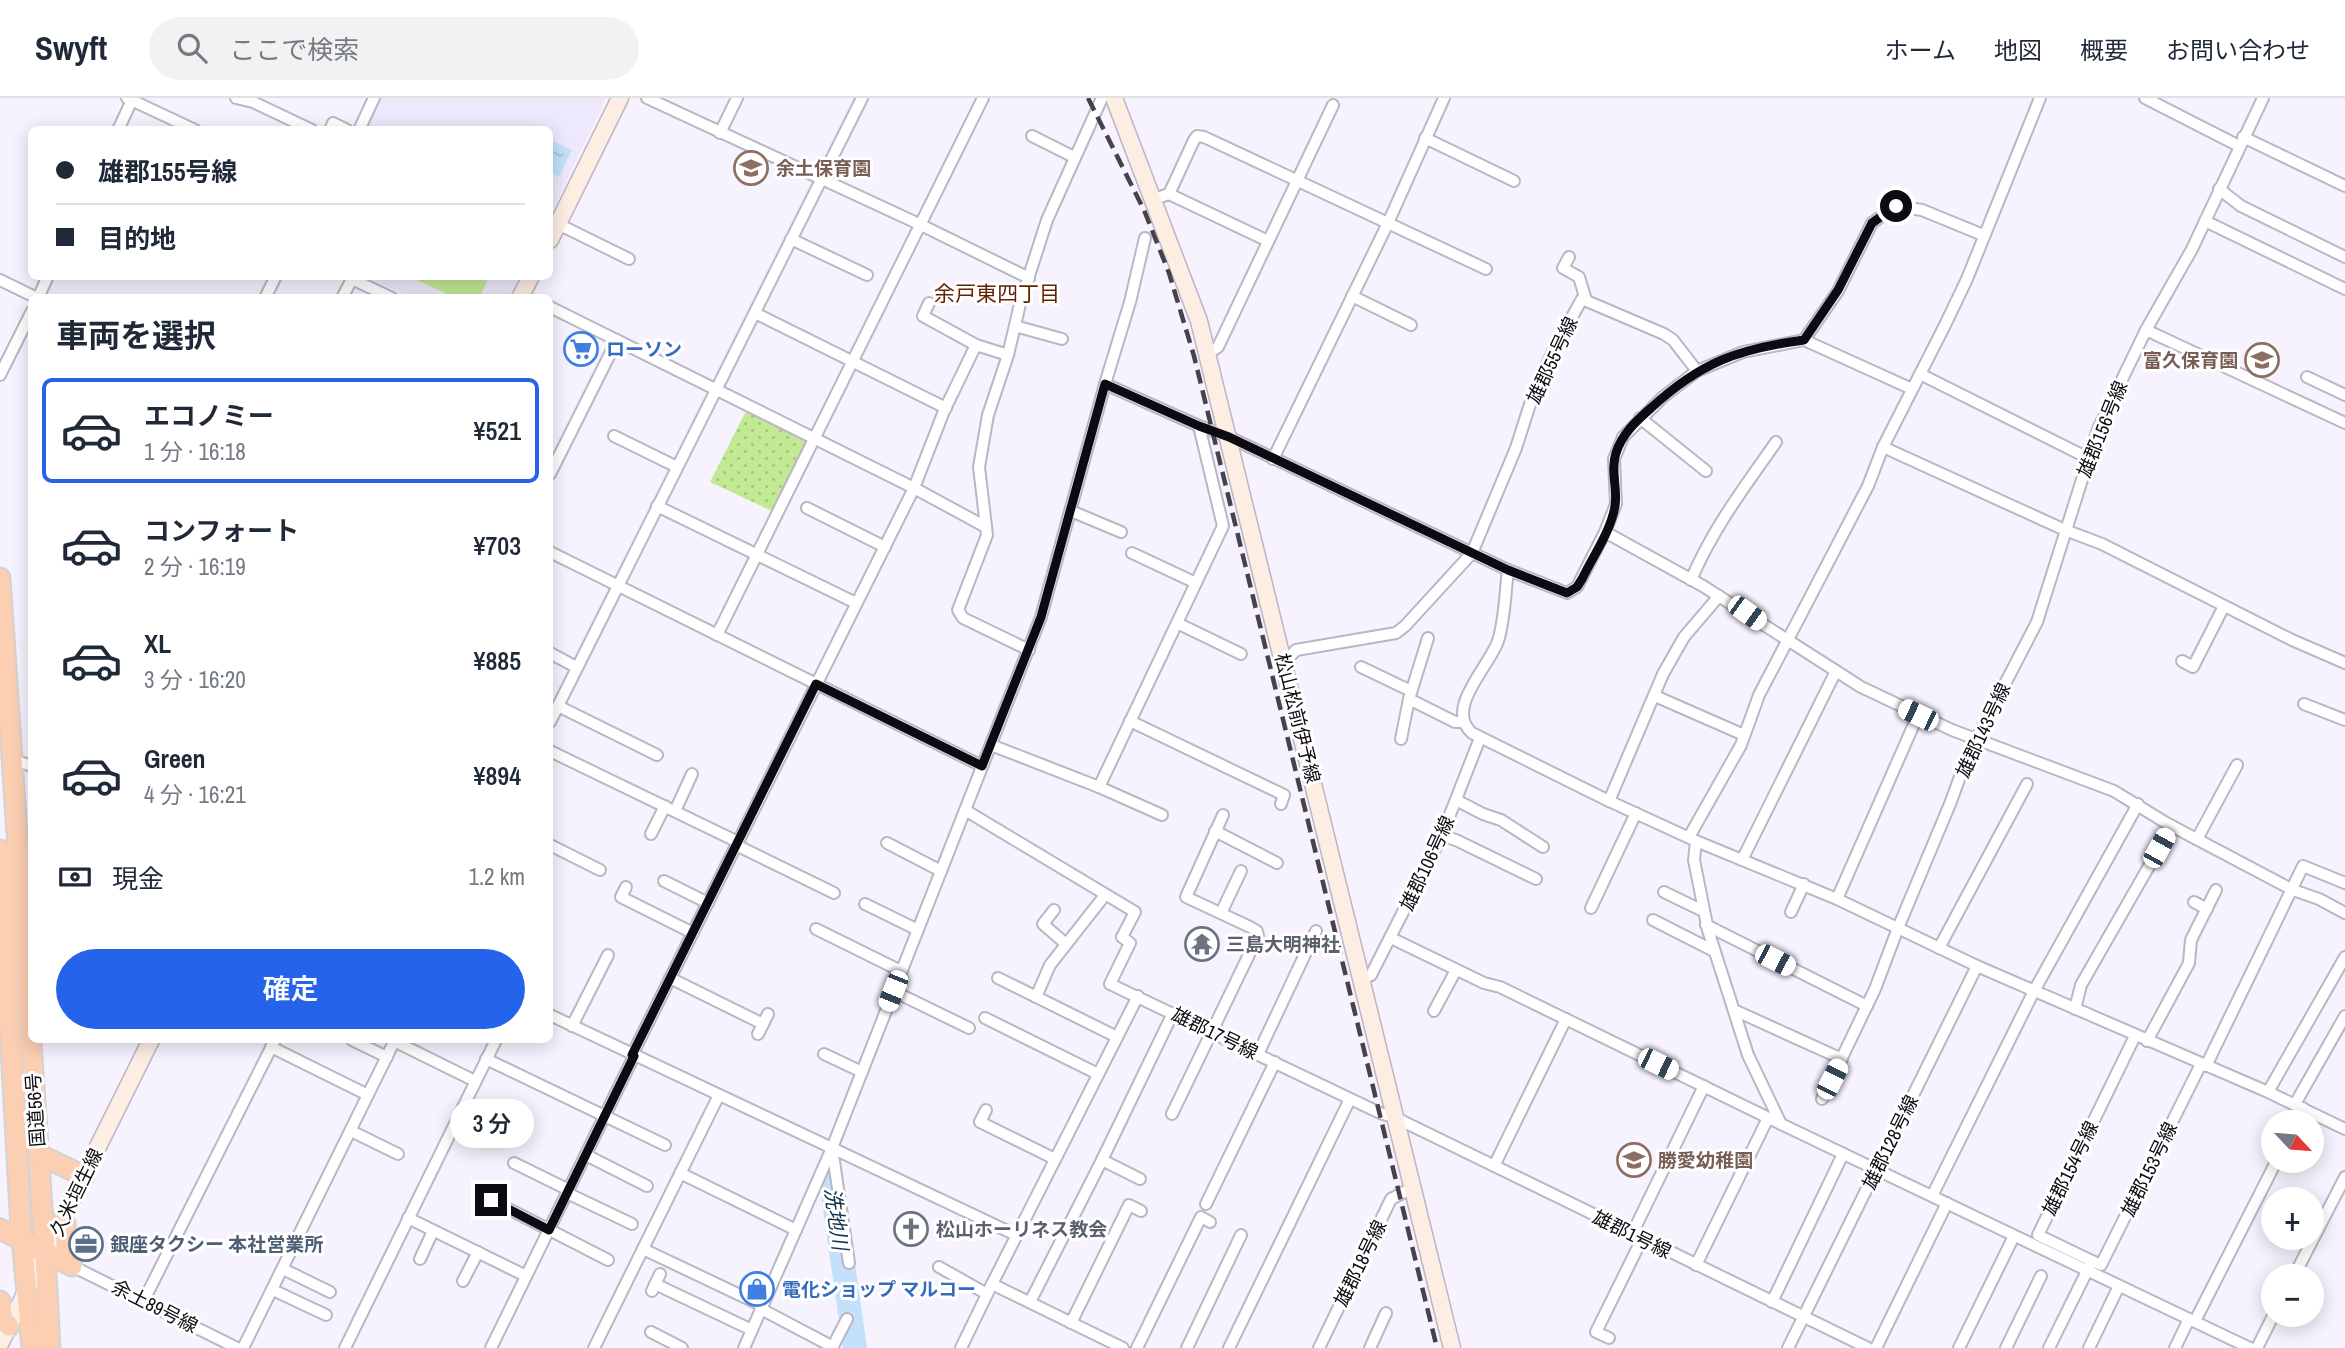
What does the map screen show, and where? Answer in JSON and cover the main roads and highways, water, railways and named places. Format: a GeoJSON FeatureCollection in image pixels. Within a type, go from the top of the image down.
{"type":"FeatureCollection","features":[{"type":"Feature","properties":{"kind":"highway","name":"国道56号"},"geometry":{"type":"LineString","coordinates":[[0,579],[12,760],[7,871],[6,1070],[32,1348]]}},
{"type":"Feature","properties":{"kind":"highway","name":"国道56号"},"geometry":{"type":"LineString","coordinates":[[0,850],[7,871],[28,981]]}},
{"type":"Feature","properties":{"kind":"highway","name":"国道56号"},"geometry":{"type":"LineString","coordinates":[[32,1043],[50,1348]]}},
{"type":"Feature","properties":{"kind":"highway"},"geometry":{"type":"LineString","coordinates":[[38,1154],[84,1176]]}},
{"type":"Feature","properties":{"kind":"highway"},"geometry":{"type":"LineString","coordinates":[[0,1229],[70,1265],[65,1224],[62,1220]]}},
{"type":"Feature","properties":{"kind":"highway"},"geometry":{"type":"LineString","coordinates":[[0,1301],[3,1320],[9,1326]]}},
{"type":"Feature","properties":{"kind":"main road"},"geometry":{"type":"LineString","coordinates":[[553,234],[620,98]]}},
{"type":"Feature","properties":{"kind":"main road","name":"松山松前伊予線"},"geometry":{"type":"LineString","coordinates":[[1114,98],[1161,196],[1208,354],[1452,1348]]}},
{"type":"Feature","properties":{"kind":"main road","name":"久米垣生線"},"geometry":{"type":"LineString","coordinates":[[0,1344],[150,1043]]}},
{"type":"Feature","properties":{"kind":"water"},"geometry":{"type":"Polygon","coordinates":[[[553,141],[572,150],[559,177],[553,174],[553,141]]]}},
{"type":"Feature","properties":{"kind":"waterway","name":"洗地川"},"geometry":{"type":"LineString","coordinates":[[830,1174],[855,1348]]}},
{"type":"Feature","properties":{"kind":"railway"},"geometry":{"type":"LineString","coordinates":[[1088,98],[1144,210],[1169,273],[1194,356],[1437,1348]]}},
{"type":"Feature","properties":{"kind":"place","name":"余土保育園"},"geometry":{"type":"Point","coordinates":[751,168]}},
{"type":"Feature","properties":{"kind":"place","name":"ローソン"},"geometry":{"type":"Point","coordinates":[581,349]}},
{"type":"Feature","properties":{"kind":"place","name":"富久保育園"},"geometry":{"type":"Point","coordinates":[2262,360]}},
{"type":"Feature","properties":{"kind":"place","name":"三島大明神社"},"geometry":{"type":"Point","coordinates":[1202,944]}},
{"type":"Feature","properties":{"kind":"place","name":"勝愛幼稚園"},"geometry":{"type":"Point","coordinates":[1634,1160]}},
{"type":"Feature","properties":{"kind":"place","name":"松山ホーリネス教会"},"geometry":{"type":"Point","coordinates":[911,1229]}},
{"type":"Feature","properties":{"kind":"place","name":"銀座タクシー 本社営業所"},"geometry":{"type":"Point","coordinates":[86,1244]}},
{"type":"Feature","properties":{"kind":"place","name":"電化ショップ マルコー"},"geometry":{"type":"Point","coordinates":[757,1289]}},
{"type":"Feature","properties":{"kind":"district","name":"余戸東四丁目"},"geometry":{"type":"Point","coordinates":[997,294]}}]}
